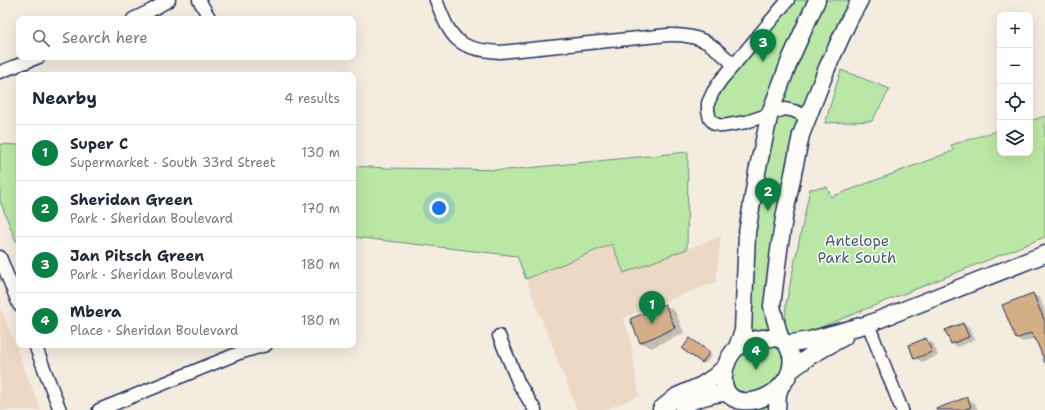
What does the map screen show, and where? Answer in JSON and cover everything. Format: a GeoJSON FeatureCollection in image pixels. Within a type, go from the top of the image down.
{"type":"FeatureCollection","features":[{"type":"Feature","properties":{"kind":"main road"},"geometry":{"type":"LineString","coordinates":[[738,401],[723,378],[724,368],[729,357],[737,347],[743,331],[746,233],[757,172],[770,113],[790,60],[817,0]]}},
{"type":"Feature","properties":{"kind":"main road"},"geometry":{"type":"LineString","coordinates":[[777,410],[778,394],[790,371],[792,362],[790,352],[784,342],[775,319],[772,306],[784,218],[804,128],[827,68],[860,0]]}},
{"type":"Feature","properties":{"kind":"main road"},"geometry":{"type":"LineString","coordinates":[[737,347],[754,339],[763,338],[774,338],[784,342],[810,340],[868,324],[1045,254]]}},
{"type":"Feature","properties":{"kind":"main road"},"geometry":{"type":"LineString","coordinates":[[790,371],[810,356],[868,324]]}},
{"type":"Feature","properties":{"kind":"main road"},"geometry":{"type":"LineString","coordinates":[[659,409],[677,396],[702,385],[724,368]]}},
{"type":"Feature","properties":{"kind":"main road"},"geometry":{"type":"LineString","coordinates":[[659,409],[680,406],[715,394],[738,401],[752,401],[762,398],[780,388]]}},
{"type":"Feature","properties":{"kind":"street"},"geometry":{"type":"LineString","coordinates":[[139,16],[169,0]]}},
{"type":"Feature","properties":{"kind":"street"},"geometry":{"type":"LineString","coordinates":[[199,0],[208,16]]}},
{"type":"Feature","properties":{"kind":"street"},"geometry":{"type":"LineString","coordinates":[[436,0],[445,23],[451,33],[462,44],[484,51],[500,52],[668,35],[682,35],[694,37],[704,41],[719,50],[734,65]]}},
{"type":"Feature","properties":{"kind":"street"},"geometry":{"type":"LineString","coordinates":[[788,0],[721,80],[708,103],[708,111],[710,119],[715,124],[723,126],[746,122],[784,109],[801,114],[804,128]]}},
{"type":"Feature","properties":{"kind":"street"},"geometry":{"type":"LineString","coordinates":[[0,72],[31,60]]}},
{"type":"Feature","properties":{"kind":"street"},"geometry":{"type":"LineString","coordinates":[[0,257],[16,297]]}},
{"type":"Feature","properties":{"kind":"street"},"geometry":{"type":"LineString","coordinates":[[868,324],[902,410]]}},
{"type":"Feature","properties":{"kind":"street"},"geometry":{"type":"LineString","coordinates":[[499,336],[519,384],[535,410]]}},
{"type":"Feature","properties":{"kind":"street"},"geometry":{"type":"LineString","coordinates":[[36,348],[60,410]]}},
{"type":"Feature","properties":{"kind":"street"},"geometry":{"type":"LineString","coordinates":[[99,410],[239,353],[256,348]]}},
{"type":"Feature","properties":{"kind":"shaded area"},"geometry":{"type":"Polygon","coordinates":[[[721,236],[716,282],[623,318],[630,336],[639,396],[605,410],[577,410],[526,279],[612,244],[624,273],[721,236]]]}},
{"type":"Feature","properties":{"kind":"shaded area"},"geometry":{"type":"Polygon","coordinates":[[[0,307],[41,410],[0,410],[0,307]]]}},
{"type":"Feature","properties":{"kind":"green space"},"geometry":{"type":"Polygon","coordinates":[[[788,0],[860,0],[810,110],[772,306],[786,344],[777,410],[744,410],[741,401],[728,393],[737,347],[747,233],[770,114],[715,124],[708,103],[788,0]]]}},
{"type":"Feature","properties":{"kind":"green space"},"geometry":{"type":"Polygon","coordinates":[[[841,70],[890,89],[872,121],[825,123],[841,70]]]}},
{"type":"Feature","properties":{"kind":"green space","name":"Antelope Park South"},"geometry":{"type":"Polygon","coordinates":[[[1045,116],[1045,237],[804,334],[793,336],[787,332],[785,327],[786,304],[810,189],[827,187],[831,197],[953,151],[951,145],[997,131],[997,156],[1033,156],[1033,120],[1045,116]]]}},
{"type":"Feature","properties":{"kind":"green space"},"geometry":{"type":"Polygon","coordinates":[[[0,144],[16,145],[16,241],[0,201],[0,144]]]}},
{"type":"Feature","properties":{"kind":"green space"},"geometry":{"type":"Polygon","coordinates":[[[688,152],[687,249],[624,273],[612,244],[526,279],[517,256],[356,237],[356,166],[507,170],[688,152]]]}},
{"type":"Feature","properties":{"kind":"building"},"geometry":{"type":"Polygon","coordinates":[[[1033,293],[1045,322],[1045,362],[1035,338],[1033,338],[1031,333],[1016,339],[1002,305],[1033,293]]]}},
{"type":"Feature","properties":{"kind":"building"},"geometry":{"type":"Polygon","coordinates":[[[665,304],[675,328],[640,343],[630,319],[665,304]]]}},
{"type":"Feature","properties":{"kind":"building"},"geometry":{"type":"Polygon","coordinates":[[[963,323],[969,337],[951,344],[945,330],[963,323]]]}},
{"type":"Feature","properties":{"kind":"building"},"geometry":{"type":"Polygon","coordinates":[[[690,338],[710,352],[702,363],[682,349],[690,338]]]}},
{"type":"Feature","properties":{"kind":"building"},"geometry":{"type":"Polygon","coordinates":[[[926,338],[932,352],[914,359],[909,345],[926,338]]]}},
{"type":"Feature","properties":{"kind":"building"},"geometry":{"type":"Polygon","coordinates":[[[967,397],[971,407],[963,410],[936,410],[936,409],[967,397]]]}},
{"type":"Feature","properties":{"kind":"place","name":"Jan Pitsch Green"},"geometry":{"type":"Point","coordinates":[763,62]}},
{"type":"Feature","properties":{"kind":"place","name":"Sheridan Green"},"geometry":{"type":"Point","coordinates":[768,211]}},
{"type":"Feature","properties":{"kind":"place","name":"Super C"},"geometry":{"type":"Point","coordinates":[652,324]}},
{"type":"Feature","properties":{"kind":"place","name":"Mbera"},"geometry":{"type":"Point","coordinates":[756,370]}}]}
